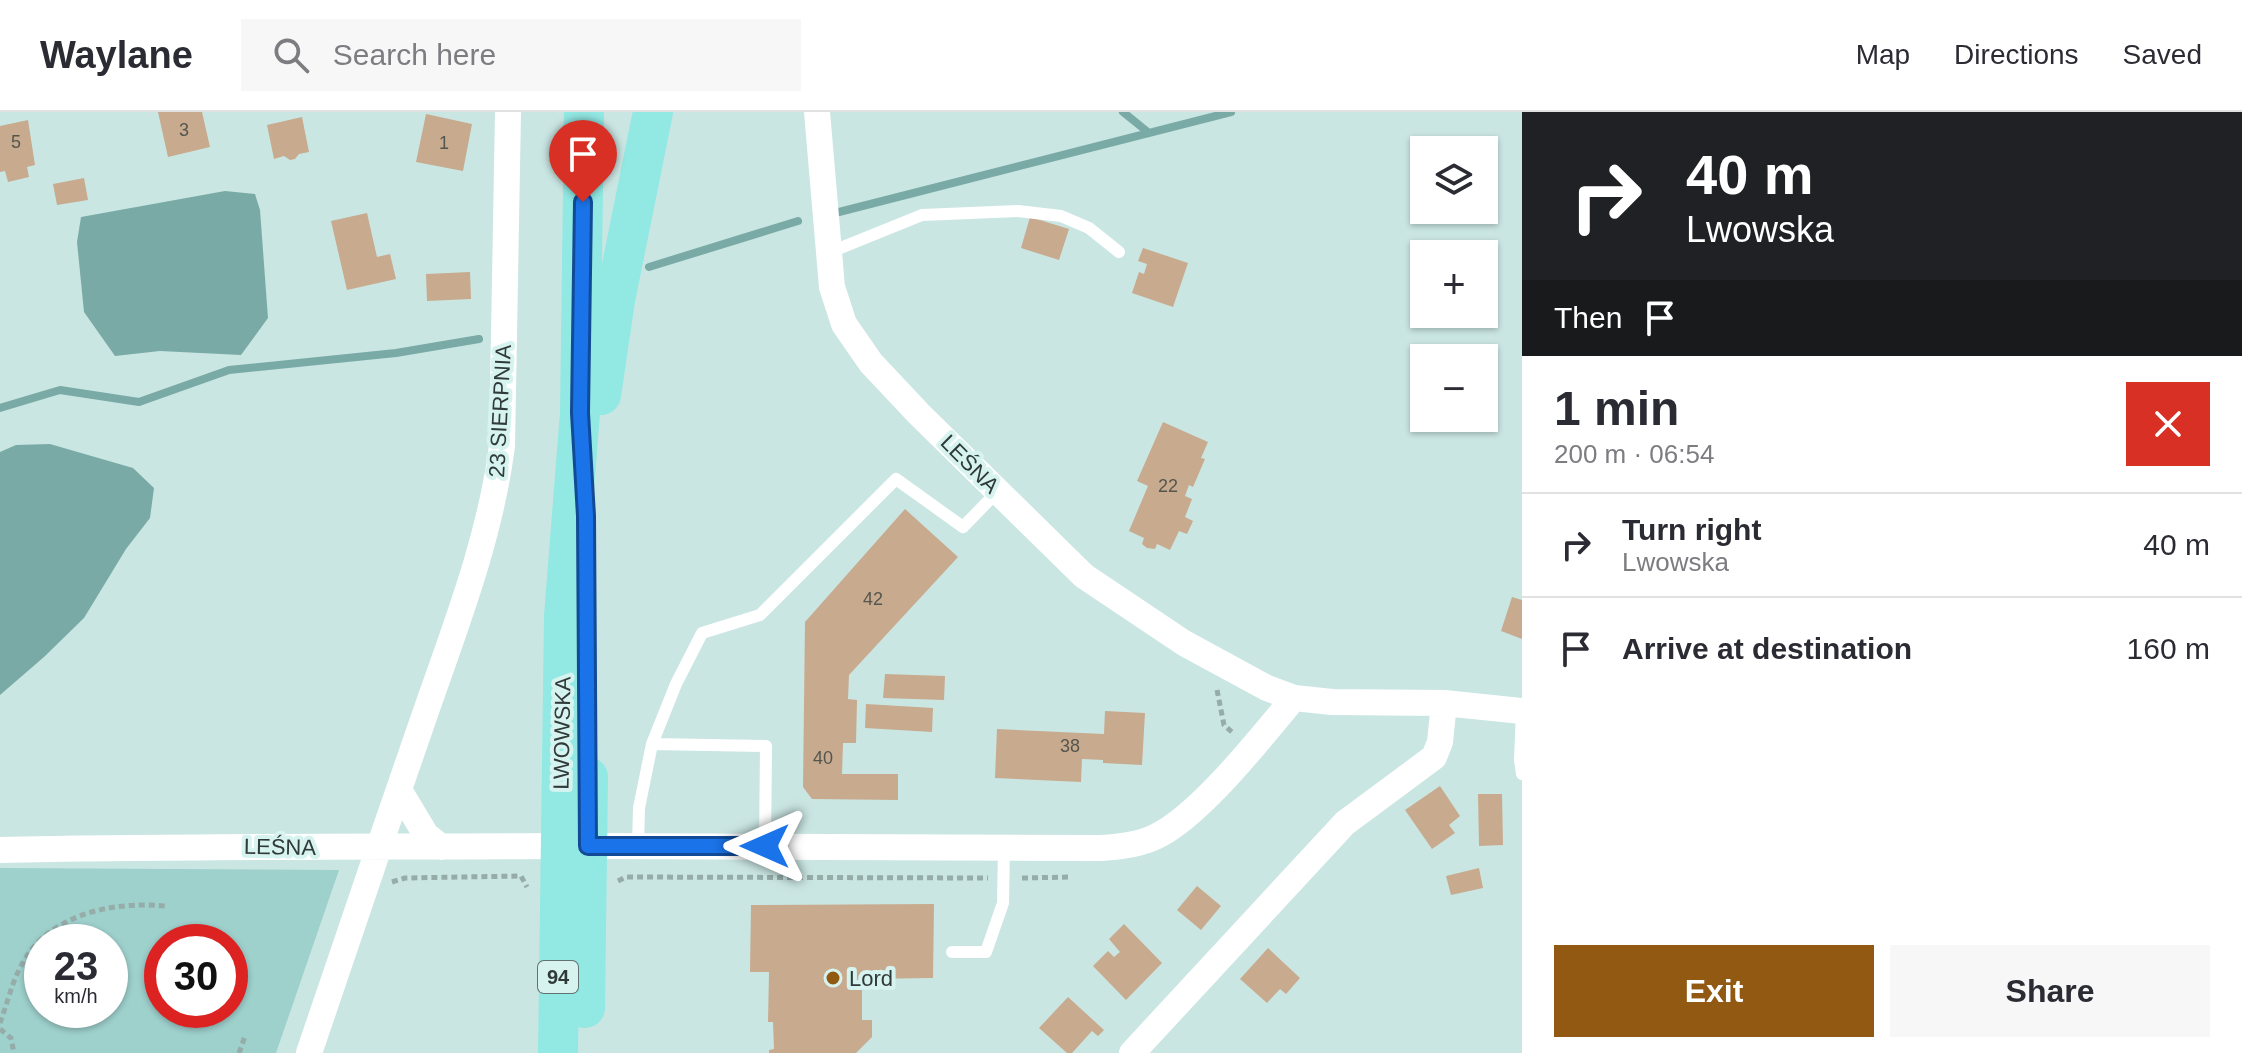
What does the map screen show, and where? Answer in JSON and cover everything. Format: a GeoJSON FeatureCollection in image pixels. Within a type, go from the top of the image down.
{"type":"FeatureCollection","features":[{"type":"Feature","properties":{"kind":"main road","name":"LWOWSKA"},"geometry":{"type":"LineString","coordinates":[[561,1046],[558,900],[574,846],[564,616],[580,413],[584,112]]}},
{"type":"Feature","properties":{"kind":"main road"},"geometry":{"type":"LineString","coordinates":[[586,516],[615,300],[653,112]]}},
{"type":"Feature","properties":{"kind":"main road","name":"LWOWSKA"},"geometry":{"type":"LineString","coordinates":[[561,1046],[574,846],[586,516],[580,413]]}},
{"type":"Feature","properties":{"kind":"street","name":"23 SIERPNIA"},"geometry":{"type":"LineString","coordinates":[[309,1053],[481,551],[496,495],[502,446],[508,112]]}},
{"type":"Feature","properties":{"kind":"street","name":"LEŚNA"},"geometry":{"type":"LineString","coordinates":[[817,112],[828,253],[837,309],[853,339],[919,414],[1084,576],[1223,665],[1294,698],[1332,702],[1444,703],[1522,711]]}},
{"type":"Feature","properties":{"kind":"street","name":"LEŚNA"},"geometry":{"type":"LineString","coordinates":[[0,850],[209,845],[377,848],[1119,847],[1156,837],[1175,826],[1197,806],[1294,698]]}},
{"type":"Feature","properties":{"kind":"street"},"geometry":{"type":"LineString","coordinates":[[1132,1053],[1345,823],[1434,757],[1440,742],[1444,703]]}},
{"type":"Feature","properties":{"kind":"street"},"geometry":{"type":"LineString","coordinates":[[399,790],[426,835],[441,847]]}},
{"type":"Feature","properties":{"kind":"lane"},"geometry":{"type":"LineString","coordinates":[[828,253],[922,215],[1018,211],[1061,216],[1089,228],[1119,252]]}},
{"type":"Feature","properties":{"kind":"lane"},"geometry":{"type":"LineString","coordinates":[[638,846],[639,808],[652,744],[676,684],[702,633],[760,615],[896,479],[963,527],[997,492]]}},
{"type":"Feature","properties":{"kind":"lane"},"geometry":{"type":"LineString","coordinates":[[1522,711],[1522,774]]}},
{"type":"Feature","properties":{"kind":"lane"},"geometry":{"type":"LineString","coordinates":[[652,744],[766,746],[765,846]]}},
{"type":"Feature","properties":{"kind":"lane"},"geometry":{"type":"LineString","coordinates":[[952,952],[986,952],[1003,903],[1004,847]]}},
{"type":"Feature","properties":{"kind":"path"},"geometry":{"type":"LineString","coordinates":[[387,884],[405,878],[521,876],[534,900],[558,900]]}},
{"type":"Feature","properties":{"kind":"path"},"geometry":{"type":"LineString","coordinates":[[0,1023],[23,961],[45,934],[58,925],[117,906],[165,906]]}},
{"type":"Feature","properties":{"kind":"path"},"geometry":{"type":"LineString","coordinates":[[0,1029],[11,1038],[14,1053]]}},
{"type":"Feature","properties":{"kind":"path"},"geometry":{"type":"LineString","coordinates":[[239,1053],[245,1036]]}},
{"type":"Feature","properties":{"kind":"shaded area"},"geometry":{"type":"Polygon","coordinates":[[[225,191],[255,194],[260,210],[268,318],[241,355],[160,351],[115,356],[84,312],[77,242],[81,217],[225,191]]]}},
{"type":"Feature","properties":{"kind":"shaded area"},"geometry":{"type":"Polygon","coordinates":[[[50,444],[133,468],[154,488],[150,518],[126,549],[84,618],[0,695],[0,452],[16,445],[50,444]]]}},
{"type":"Feature","properties":{"kind":"shaded area"},"geometry":{"type":"Polygon","coordinates":[[[0,868],[339,870],[276,1053],[0,1053],[0,868]]]}},
{"type":"Feature","properties":{"kind":"building"},"geometry":{"type":"Polygon","coordinates":[[[158,112],[202,112],[210,147],[168,157],[158,112]]]}},
{"type":"Feature","properties":{"kind":"building"},"geometry":{"type":"Polygon","coordinates":[[[426,114],[472,124],[463,171],[416,162],[426,114]]]}},
{"type":"Feature","properties":{"kind":"building"},"geometry":{"type":"Polygon","coordinates":[[[302,117],[309,152],[290,160],[284,156],[274,159],[267,125],[302,117]]]}},
{"type":"Feature","properties":{"kind":"building"},"geometry":{"type":"Polygon","coordinates":[[[28,120],[35,165],[27,167],[29,177],[8,182],[5,171],[0,172],[0,126],[28,120]]]}},
{"type":"Feature","properties":{"kind":"building"},"geometry":{"type":"Polygon","coordinates":[[[84,178],[88,200],[57,205],[53,184],[84,178]]]}},
{"type":"Feature","properties":{"kind":"building"},"geometry":{"type":"Polygon","coordinates":[[[367,213],[377,257],[390,254],[396,279],[347,290],[331,221],[367,213]]]}},
{"type":"Feature","properties":{"kind":"building"},"geometry":{"type":"Polygon","coordinates":[[[1030,217],[1069,229],[1059,260],[1021,248],[1030,217]]]}},
{"type":"Feature","properties":{"kind":"building"},"geometry":{"type":"Polygon","coordinates":[[[1143,248],[1188,263],[1173,307],[1132,293],[1139,272],[1144,274],[1147,264],[1138,261],[1143,248]]]}},
{"type":"Feature","properties":{"kind":"building"},"geometry":{"type":"Polygon","coordinates":[[[470,272],[471,299],[427,301],[426,274],[470,272]]]}},
{"type":"Feature","properties":{"kind":"building"},"geometry":{"type":"Polygon","coordinates":[[[1163,422],[1208,442],[1201,458],[1205,459],[1193,487],[1189,485],[1185,496],[1192,499],[1185,517],[1193,521],[1187,534],[1179,531],[1170,550],[1157,544],[1155,549],[1147,548],[1142,544],[1144,538],[1129,531],[1148,486],[1137,481],[1163,422]]]}},
{"type":"Feature","properties":{"kind":"building"},"geometry":{"type":"Polygon","coordinates":[[[905,509],[958,557],[849,675],[848,699],[857,700],[856,743],[843,743],[842,774],[898,774],[898,800],[812,799],[803,787],[805,622],[905,509]]]}},
{"type":"Feature","properties":{"kind":"building"},"geometry":{"type":"Polygon","coordinates":[[[1512,597],[1522,600],[1522,639],[1501,631],[1512,597]]]}},
{"type":"Feature","properties":{"kind":"building"},"geometry":{"type":"Polygon","coordinates":[[[885,674],[945,676],[944,700],[883,698],[885,674]]]}},
{"type":"Feature","properties":{"kind":"building"},"geometry":{"type":"Polygon","coordinates":[[[866,704],[933,708],[932,732],[865,728],[866,704]]]}},
{"type":"Feature","properties":{"kind":"building"},"geometry":{"type":"Polygon","coordinates":[[[1105,711],[1145,713],[1142,765],[1082,759],[1081,782],[995,778],[997,729],[1104,734],[1105,711]]]}},
{"type":"Feature","properties":{"kind":"building"},"geometry":{"type":"Polygon","coordinates":[[[1440,786],[1460,816],[1449,825],[1455,833],[1432,849],[1405,810],[1440,786]]]}},
{"type":"Feature","properties":{"kind":"building"},"geometry":{"type":"Polygon","coordinates":[[[1478,794],[1502,794],[1503,845],[1479,846],[1478,794]]]}},
{"type":"Feature","properties":{"kind":"building"},"geometry":{"type":"Polygon","coordinates":[[[1479,868],[1483,888],[1451,895],[1446,876],[1479,868]]]}},
{"type":"Feature","properties":{"kind":"building"},"geometry":{"type":"Polygon","coordinates":[[[1197,886],[1221,906],[1201,930],[1177,910],[1197,886]]]}},
{"type":"Feature","properties":{"kind":"building","name":"Lord"},"geometry":{"type":"Polygon","coordinates":[[[934,904],[933,978],[862,979],[862,1020],[872,1020],[872,1037],[856,1053],[769,1053],[774,1049],[773,1022],[768,1022],[769,972],[750,972],[751,905],[934,904]]]}},
{"type":"Feature","properties":{"kind":"building"},"geometry":{"type":"Polygon","coordinates":[[[1124,924],[1162,963],[1126,1000],[1093,966],[1108,951],[1114,957],[1120,952],[1109,939],[1124,924]]]}},
{"type":"Feature","properties":{"kind":"building"},"geometry":{"type":"Polygon","coordinates":[[[1268,948],[1300,978],[1286,994],[1280,989],[1267,1003],[1240,979],[1268,948]]]}},
{"type":"Feature","properties":{"kind":"building"},"geometry":{"type":"Polygon","coordinates":[[[1068,997],[1104,1030],[1098,1036],[1092,1031],[1072,1053],[1067,1053],[1039,1028],[1068,997]]]}},
{"type":"Feature","properties":{"kind":"waterway"},"geometry":{"type":"LineString","coordinates":[[1123,112],[1149,133]]}},
{"type":"Feature","properties":{"kind":"waterway"},"geometry":{"type":"LineString","coordinates":[[839,212],[1231,112]]}},
{"type":"Feature","properties":{"kind":"waterway"},"geometry":{"type":"LineString","coordinates":[[649,267],[798,221]]}},
{"type":"Feature","properties":{"kind":"waterway"},"geometry":{"type":"LineString","coordinates":[[0,408],[60,390],[139,402],[229,370],[396,353],[479,339]]}},
{"type":"Feature","properties":{"kind":"place","name":"Lord"},"geometry":{"type":"Point","coordinates":[833,978]}},
{"type":"Feature","properties":{"kind":"route"},"geometry":{"type":"LineString","coordinates":[[583,202],[580,413],[586,516],[588,846],[765,846]]}}]}
